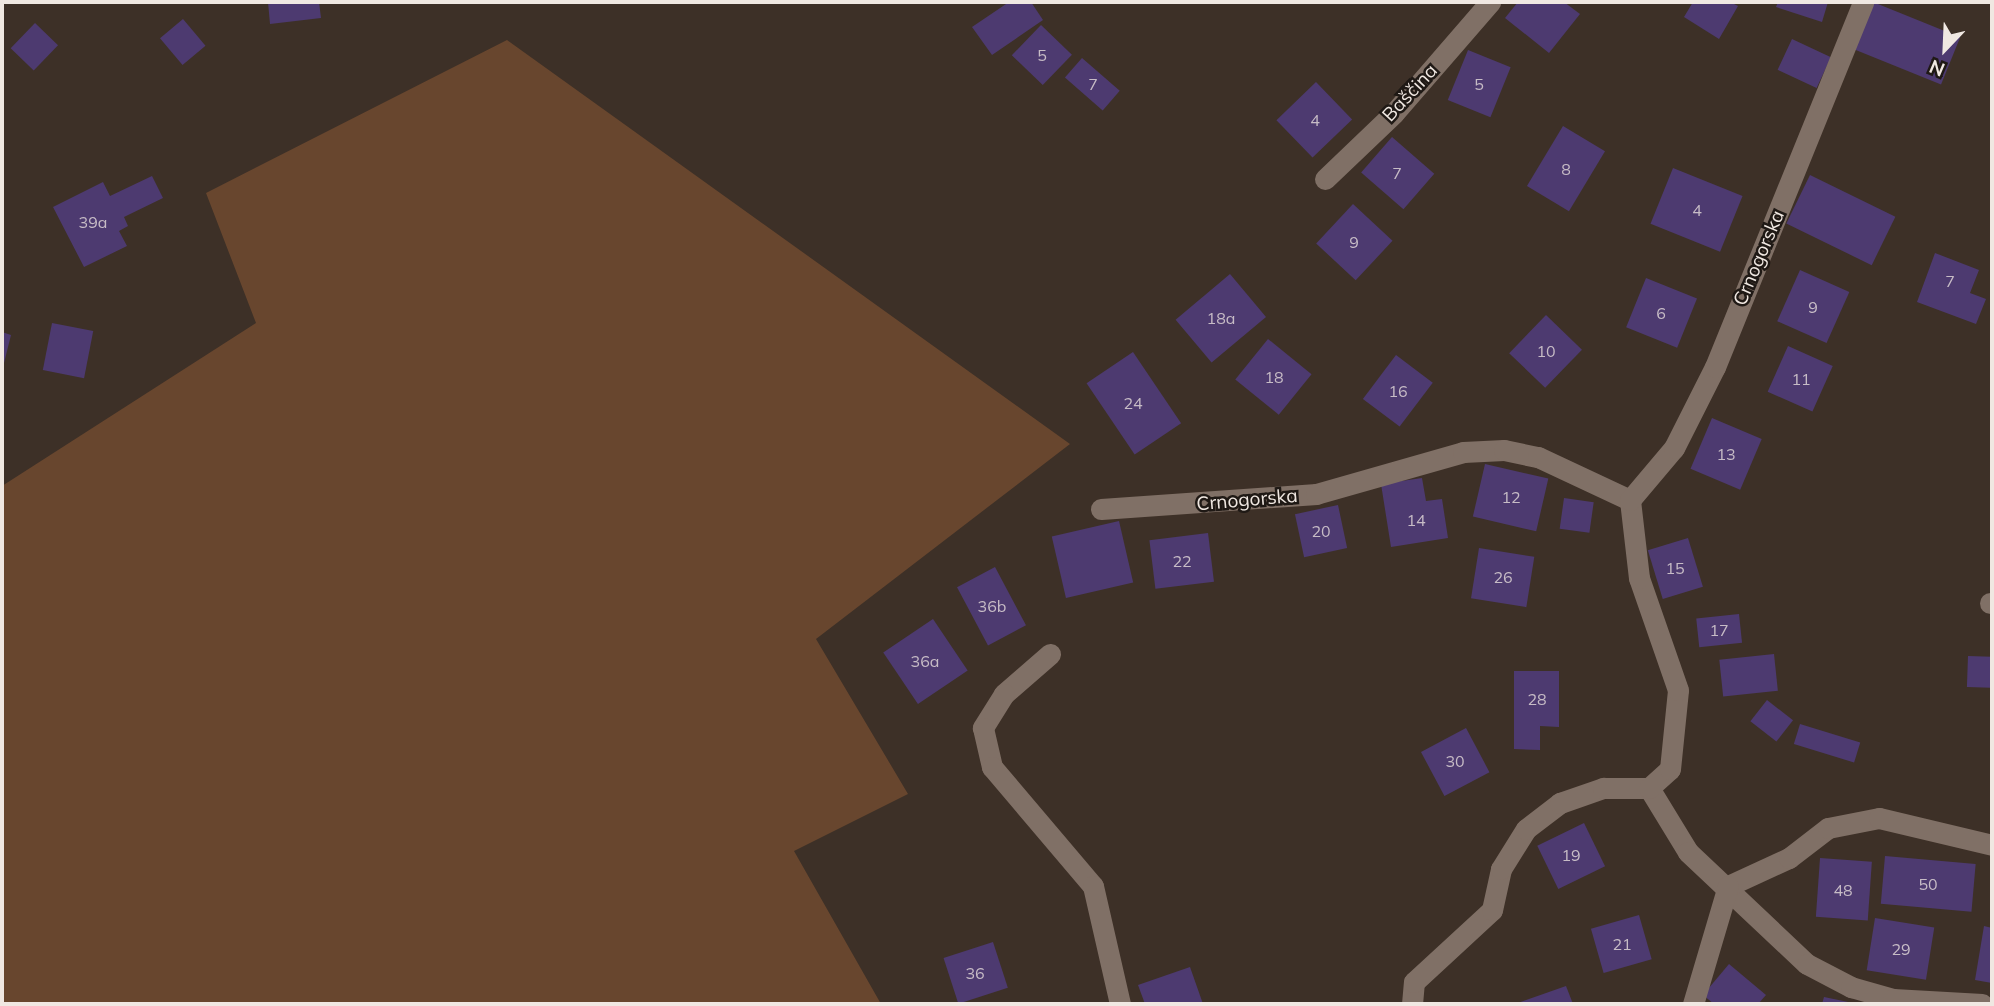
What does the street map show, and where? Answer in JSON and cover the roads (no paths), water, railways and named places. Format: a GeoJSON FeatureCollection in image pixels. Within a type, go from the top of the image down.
{"type":"FeatureCollection","features":[{"type":"Feature","properties":{"kind":"street","name":"Baščina"},"geometry":{"type":"LineString","coordinates":[[1325,179],[1394,113],[1490,2]]}},
{"type":"Feature","properties":{"kind":"street","name":"Crnogorska"},"geometry":{"type":"LineString","coordinates":[[1101,509],[1316,494],[1463,452],[1504,450],[1538,457],[1630,500],[1674,448],[1716,366],[1863,2]]}},
{"type":"Feature","properties":{"kind":"street"},"geometry":{"type":"LineString","coordinates":[[1412,1004],[1414,982],[1492,910],[1501,869],[1527,829],[1560,803],[1603,788],[1649,788],[1670,769],[1678,690],[1639,578],[1630,500]]}},
{"type":"Feature","properties":{"kind":"street"},"geometry":{"type":"LineString","coordinates":[[1050,654],[1004,694],[983,728],[992,768],[1093,886],[1108,970],[1120,1004]]}},
{"type":"Feature","properties":{"kind":"street"},"geometry":{"type":"LineString","coordinates":[[1649,788],[1688,852],[1728,886],[1807,964],[1851,987],[1893,999],[1982,1004]]}},
{"type":"Feature","properties":{"kind":"street"},"geometry":{"type":"LineString","coordinates":[[1693,1004],[1728,886],[1789,859],[1828,828],[1879,818],[1992,845]]}}]}
